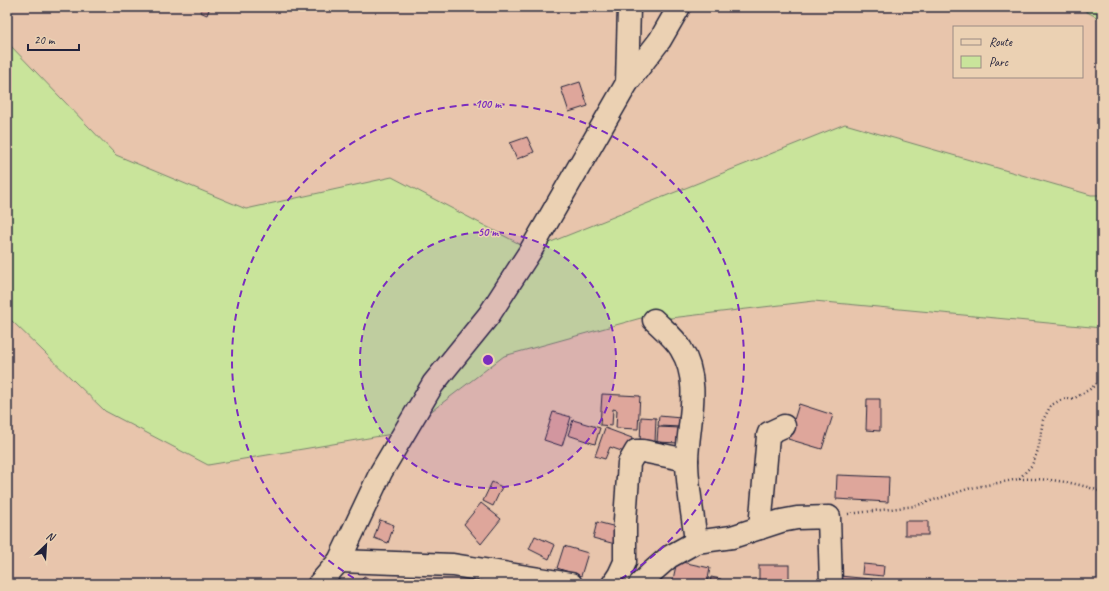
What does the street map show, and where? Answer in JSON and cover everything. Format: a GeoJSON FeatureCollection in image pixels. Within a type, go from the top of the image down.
{"type":"FeatureCollection","features":[{"type":"Feature","properties":{"kind":"street"},"geometry":{"type":"LineString","coordinates":[[627,83],[629,7]]}},
{"type":"Feature","properties":{"kind":"street"},"geometry":{"type":"LineString","coordinates":[[318,584],[339,561],[381,472],[433,384],[489,315],[531,250],[627,83],[660,40],[679,7]]}},
{"type":"Feature","properties":{"kind":"street"},"geometry":{"type":"LineString","coordinates":[[654,320],[681,348],[690,370],[693,394],[687,460],[689,491],[696,542]]}},
{"type":"Feature","properties":{"kind":"street"},"geometry":{"type":"LineString","coordinates":[[760,528],[768,436],[769,433],[784,426]]}},
{"type":"Feature","properties":{"kind":"street"},"geometry":{"type":"LineString","coordinates":[[613,584],[625,562],[625,520],[629,463],[632,457],[636,452],[642,451],[687,460]]}},
{"type":"Feature","properties":{"kind":"street"},"geometry":{"type":"LineString","coordinates":[[640,584],[669,558],[685,547],[696,542],[732,537],[781,521],[797,518],[829,517],[831,584]]}},
{"type":"Feature","properties":{"kind":"street"},"geometry":{"type":"LineString","coordinates":[[339,561],[453,565],[571,584]]}},
{"type":"Feature","properties":{"kind":"path"},"geometry":{"type":"LineString","coordinates":[[1019,479],[1032,464],[1038,450],[1043,420],[1051,405],[1061,400],[1075,398],[1102,380]]}},
{"type":"Feature","properties":{"kind":"path"},"geometry":{"type":"LineString","coordinates":[[829,517],[915,506],[972,488],[1019,479],[1038,478],[1086,486],[1102,492]]}},
{"type":"Feature","properties":{"kind":"green space"},"geometry":{"type":"Polygon","coordinates":[[[1078,7],[1102,7],[1102,20],[1078,7]]]}},
{"type":"Feature","properties":{"kind":"green space"},"geometry":{"type":"Polygon","coordinates":[[[7,42],[116,155],[246,209],[392,177],[531,250],[845,124],[1091,195],[1102,195],[1102,328],[814,301],[654,320],[641,318],[504,356],[404,432],[208,465],[105,411],[12,321],[7,319],[7,42]]]}},
{"type":"Feature","properties":{"kind":"building"},"geometry":{"type":"Polygon","coordinates":[[[202,7],[210,7],[207,15],[200,12],[202,7]]]}},
{"type":"Feature","properties":{"kind":"building"},"geometry":{"type":"Polygon","coordinates":[[[580,82],[588,106],[569,112],[561,88],[580,82]]]}},
{"type":"Feature","properties":{"kind":"building"},"geometry":{"type":"Polygon","coordinates":[[[527,137],[534,152],[517,159],[510,143],[527,137]]]}},
{"type":"Feature","properties":{"kind":"building"},"geometry":{"type":"Polygon","coordinates":[[[602,394],[640,396],[638,429],[616,428],[617,410],[613,409],[612,426],[600,425],[602,394]]]}},
{"type":"Feature","properties":{"kind":"building"},"geometry":{"type":"Polygon","coordinates":[[[867,399],[880,399],[880,431],[866,430],[867,399]]]}},
{"type":"Feature","properties":{"kind":"building"},"geometry":{"type":"Polygon","coordinates":[[[799,404],[833,415],[822,449],[788,439],[799,404]]]}},
{"type":"Feature","properties":{"kind":"building"},"geometry":{"type":"Polygon","coordinates":[[[553,412],[571,417],[562,446],[544,440],[553,412]]]}},
{"type":"Feature","properties":{"kind":"building"},"geometry":{"type":"Polygon","coordinates":[[[659,416],[681,418],[681,427],[658,426],[659,416]]]}},
{"type":"Feature","properties":{"kind":"building"},"geometry":{"type":"Polygon","coordinates":[[[641,417],[656,418],[655,443],[640,443],[641,417]]]}},
{"type":"Feature","properties":{"kind":"building"},"geometry":{"type":"Polygon","coordinates":[[[573,420],[600,428],[595,444],[568,435],[573,420]]]}},
{"type":"Feature","properties":{"kind":"building"},"geometry":{"type":"Polygon","coordinates":[[[658,427],[680,428],[679,443],[657,442],[658,427]]]}},
{"type":"Feature","properties":{"kind":"building"},"geometry":{"type":"Polygon","coordinates":[[[605,428],[632,438],[627,453],[610,447],[605,459],[595,456],[605,428]]]}},
{"type":"Feature","properties":{"kind":"building"},"geometry":{"type":"Polygon","coordinates":[[[837,475],[889,477],[888,502],[836,499],[837,475]]]}},
{"type":"Feature","properties":{"kind":"building"},"geometry":{"type":"Polygon","coordinates":[[[492,482],[502,487],[493,506],[483,501],[492,482]]]}},
{"type":"Feature","properties":{"kind":"building"},"geometry":{"type":"Polygon","coordinates":[[[481,503],[501,519],[481,544],[464,524],[481,503]]]}},
{"type":"Feature","properties":{"kind":"building"},"geometry":{"type":"Polygon","coordinates":[[[380,520],[394,525],[388,543],[374,538],[380,520]]]}},
{"type":"Feature","properties":{"kind":"building"},"geometry":{"type":"Polygon","coordinates":[[[905,521],[928,521],[928,535],[905,535],[905,521]]]}},
{"type":"Feature","properties":{"kind":"building"},"geometry":{"type":"Polygon","coordinates":[[[597,522],[620,528],[615,544],[593,538],[597,522]]]}},
{"type":"Feature","properties":{"kind":"building"},"geometry":{"type":"Polygon","coordinates":[[[535,536],[555,545],[549,559],[529,549],[535,536]]]}},
{"type":"Feature","properties":{"kind":"building"},"geometry":{"type":"Polygon","coordinates":[[[564,546],[588,553],[581,576],[557,568],[564,546]]]}},
{"type":"Feature","properties":{"kind":"building"},"geometry":{"type":"Polygon","coordinates":[[[677,561],[710,568],[707,584],[672,584],[677,561]]]}},
{"type":"Feature","properties":{"kind":"building"},"geometry":{"type":"Polygon","coordinates":[[[863,564],[884,566],[883,576],[862,574],[863,564]]]}},
{"type":"Feature","properties":{"kind":"building"},"geometry":{"type":"Polygon","coordinates":[[[759,565],[789,565],[789,584],[759,584],[759,565]]]}},
{"type":"Feature","properties":{"kind":"building"},"geometry":{"type":"Polygon","coordinates":[[[364,576],[378,584],[360,584],[364,576]]]}},
{"type":"Feature","properties":{"kind":"building"},"geometry":{"type":"Polygon","coordinates":[[[840,576],[880,580],[880,584],[840,584],[840,576]]]}},
{"type":"Feature","properties":{"kind":"building"},"geometry":{"type":"Polygon","coordinates":[[[711,577],[721,579],[720,584],[710,584],[711,577]]]}}]}
